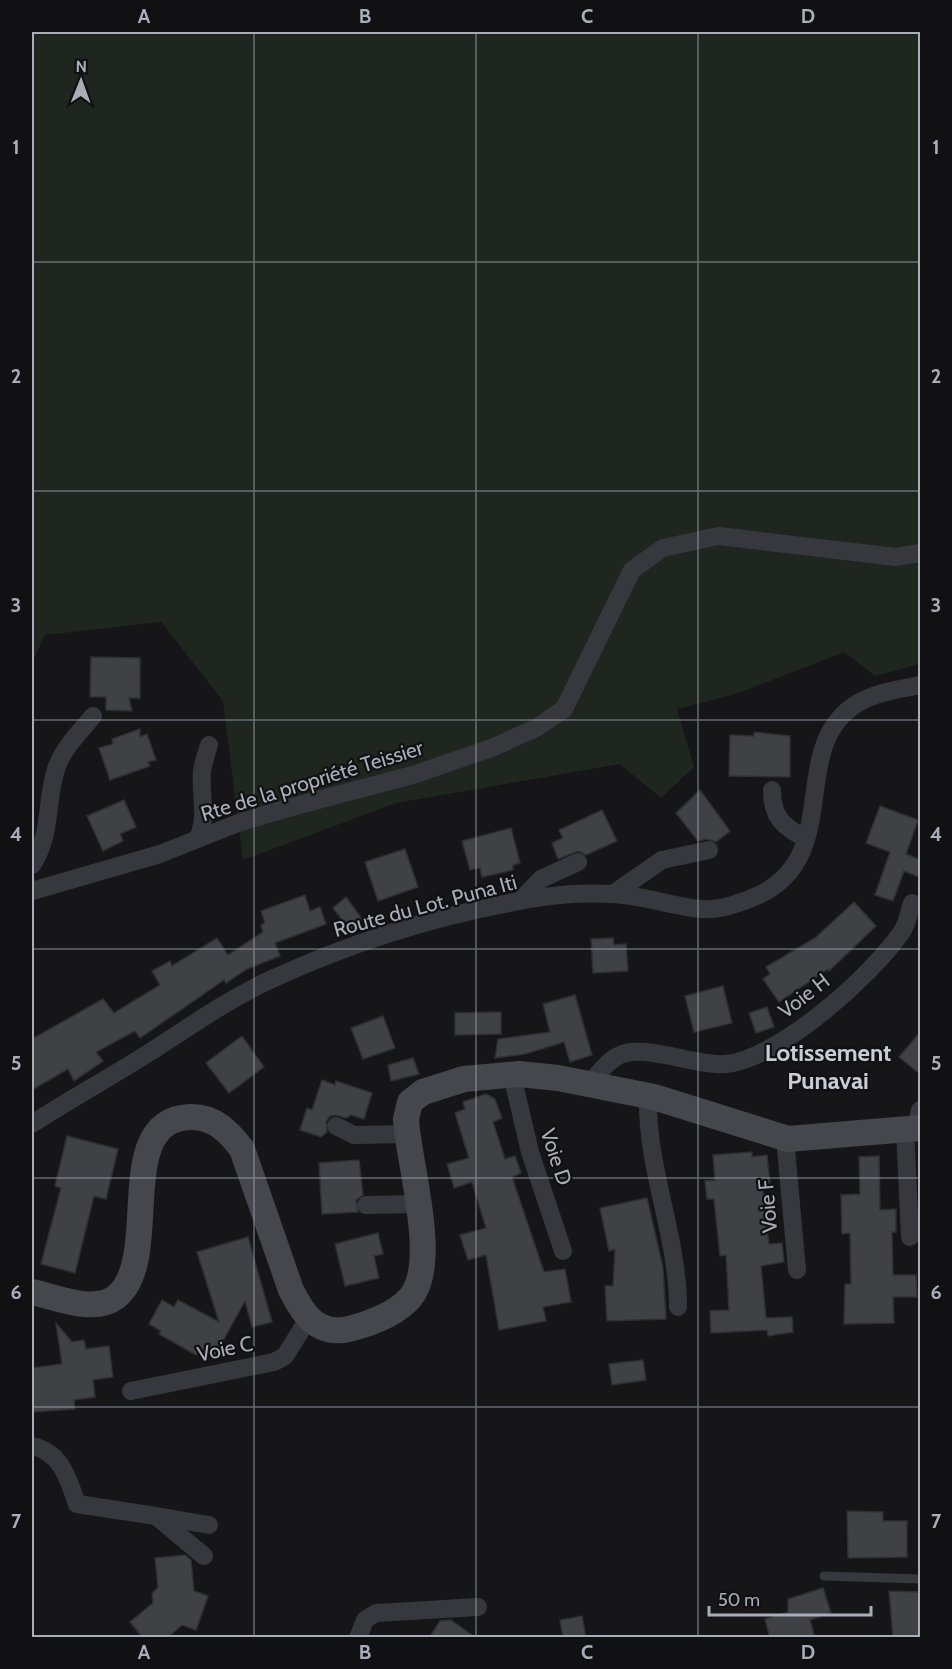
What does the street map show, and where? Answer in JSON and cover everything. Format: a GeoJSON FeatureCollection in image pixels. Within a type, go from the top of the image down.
{"type":"FeatureCollection","features":[{"type":"Feature","properties":{"kind":"main road"},"geometry":{"type":"LineString","coordinates":[[32,1292],[89,1305],[114,1298],[123,1290],[137,1248],[144,1172],[153,1134],[172,1121],[199,1116],[230,1132],[242,1149],[291,1290],[314,1325],[346,1330],[378,1319],[410,1298],[422,1267],[419,1204],[406,1119],[410,1102],[423,1092],[464,1079],[512,1075],[558,1078],[648,1096],[785,1138],[916,1123]]}},
{"type":"Feature","properties":{"kind":"street","name":"Rte de la propriété Teissier"},"geometry":{"type":"LineString","coordinates":[[32,891],[160,854],[198,838],[288,808],[416,774],[465,758],[536,728],[564,709],[632,570],[663,548],[718,536],[896,558],[921,553]]}},
{"type":"Feature","properties":{"kind":"street","name":"Route du Lot. Puna Iti"},"geometry":{"type":"LineString","coordinates":[[32,1124],[202,1019],[271,980],[356,946],[457,916],[520,901],[586,893],[613,894],[638,896],[702,909],[727,906],[756,896],[785,878],[797,864],[806,839],[817,772],[832,728],[858,703],[889,691],[921,685]]}},
{"type":"Feature","properties":{"kind":"street"},"geometry":{"type":"LineString","coordinates":[[32,865],[45,840],[57,766],[67,746],[93,716]]}},
{"type":"Feature","properties":{"kind":"street"},"geometry":{"type":"LineString","coordinates":[[198,838],[203,826],[204,813],[202,770],[209,745]]}},
{"type":"Feature","properties":{"kind":"street"},"geometry":{"type":"LineString","coordinates":[[772,790],[775,816],[785,827],[806,839]]}},
{"type":"Feature","properties":{"kind":"street"},"geometry":{"type":"LineString","coordinates":[[613,894],[662,860],[710,850]]}},
{"type":"Feature","properties":{"kind":"street"},"geometry":{"type":"LineString","coordinates":[[520,901],[541,879],[578,862]]}},
{"type":"Feature","properties":{"kind":"street","name":"Voie H"},"geometry":{"type":"LineString","coordinates":[[588,1084],[617,1056],[627,1052],[705,1064],[726,1064],[753,1058],[778,1044],[847,992],[902,931],[912,903]]}},
{"type":"Feature","properties":{"kind":"street","name":"Voie D"},"geometry":{"type":"LineString","coordinates":[[512,1075],[530,1152],[563,1251]]}},
{"type":"Feature","properties":{"kind":"street"},"geometry":{"type":"LineString","coordinates":[[648,1096],[647,1123],[678,1278],[678,1307]]}},
{"type":"Feature","properties":{"kind":"street"},"geometry":{"type":"LineString","coordinates":[[910,1237],[916,1123]]}},
{"type":"Feature","properties":{"kind":"street"},"geometry":{"type":"LineString","coordinates":[[336,1126],[354,1135],[407,1134]]}},
{"type":"Feature","properties":{"kind":"street","name":"Voie F"},"geometry":{"type":"LineString","coordinates":[[785,1138],[797,1270]]}},
{"type":"Feature","properties":{"kind":"street"},"geometry":{"type":"LineString","coordinates":[[366,1205],[419,1204]]}},
{"type":"Feature","properties":{"kind":"street","name":"Voie C"},"geometry":{"type":"LineString","coordinates":[[131,1390],[274,1362],[285,1356],[308,1319]]}},
{"type":"Feature","properties":{"kind":"street"},"geometry":{"type":"LineString","coordinates":[[32,1446],[53,1454],[63,1468],[77,1504],[209,1525]]}},
{"type":"Feature","properties":{"kind":"street"},"geometry":{"type":"LineString","coordinates":[[156,1516],[204,1556]]}},
{"type":"Feature","properties":{"kind":"street"},"geometry":{"type":"LineString","coordinates":[[358,1638],[365,1620],[376,1613],[478,1607]]}},
{"type":"Feature","properties":{"kind":"lane"},"geometry":{"type":"LineString","coordinates":[[824,1576],[921,1579]]}},
{"type":"Feature","properties":{"kind":"shaded area"},"geometry":{"type":"Polygon","coordinates":[[[32,32],[920,32],[920,664],[875,676],[844,652],[736,694],[677,709],[694,767],[661,798],[620,764],[396,803],[243,860],[223,701],[161,622],[45,635],[32,663],[32,32]]]}},
{"type":"Feature","properties":{"kind":"building"},"geometry":{"type":"Polygon","coordinates":[[[91,657],[140,658],[140,698],[129,698],[132,711],[106,710],[106,697],[90,697],[91,657]]]}},
{"type":"Feature","properties":{"kind":"building"},"geometry":{"type":"Polygon","coordinates":[[[140,729],[140,737],[147,734],[156,760],[148,762],[150,766],[110,780],[99,748],[113,744],[112,739],[140,729]]]}},
{"type":"Feature","properties":{"kind":"building"},"geometry":{"type":"Polygon","coordinates":[[[754,732],[790,736],[790,777],[729,776],[730,735],[754,736],[754,732]]]}},
{"type":"Feature","properties":{"kind":"building"},"geometry":{"type":"Polygon","coordinates":[[[700,790],[730,831],[716,842],[707,839],[698,841],[676,813],[700,790]]]}},
{"type":"Feature","properties":{"kind":"building"},"geometry":{"type":"Polygon","coordinates":[[[124,800],[136,827],[120,834],[123,841],[103,851],[87,816],[124,800]]]}},
{"type":"Feature","properties":{"kind":"building"},"geometry":{"type":"Polygon","coordinates":[[[880,806],[918,820],[906,854],[921,860],[921,878],[904,871],[893,901],[875,895],[890,852],[866,843],[880,806]]]}},
{"type":"Feature","properties":{"kind":"building"},"geometry":{"type":"Polygon","coordinates":[[[602,810],[617,841],[586,855],[578,851],[558,859],[552,843],[563,838],[559,830],[602,810]]]}},
{"type":"Feature","properties":{"kind":"building"},"geometry":{"type":"Polygon","coordinates":[[[511,828],[520,863],[513,865],[513,870],[482,877],[480,868],[470,870],[462,841],[511,828]]]}},
{"type":"Feature","properties":{"kind":"building"},"geometry":{"type":"Polygon","coordinates":[[[405,849],[418,887],[378,901],[365,862],[405,849]]]}},
{"type":"Feature","properties":{"kind":"building"},"geometry":{"type":"Polygon","coordinates":[[[305,895],[310,911],[320,907],[326,924],[275,943],[280,956],[247,969],[226,983],[224,980],[140,1038],[135,1031],[96,1052],[103,1061],[74,1081],[68,1069],[32,1090],[32,1039],[103,999],[114,1013],[160,985],[152,971],[170,961],[172,966],[217,938],[228,955],[263,932],[261,925],[265,923],[261,911],[305,895]]]}},
{"type":"Feature","properties":{"kind":"building"},"geometry":{"type":"Polygon","coordinates":[[[346,897],[363,920],[350,930],[333,908],[346,897]]]}},
{"type":"Feature","properties":{"kind":"building"},"geometry":{"type":"Polygon","coordinates":[[[854,902],[876,926],[829,971],[828,969],[779,1002],[763,979],[770,974],[766,967],[815,938],[854,902]]]}},
{"type":"Feature","properties":{"kind":"building"},"geometry":{"type":"Polygon","coordinates":[[[613,938],[614,945],[626,944],[628,971],[593,973],[591,939],[613,938]]]}},
{"type":"Feature","properties":{"kind":"building"},"geometry":{"type":"Polygon","coordinates":[[[723,986],[732,1023],[694,1032],[685,996],[723,986]]]}},
{"type":"Feature","properties":{"kind":"building"},"geometry":{"type":"Polygon","coordinates":[[[575,995],[592,1055],[570,1062],[564,1042],[525,1054],[495,1058],[498,1039],[550,1032],[543,1004],[575,995]]]}},
{"type":"Feature","properties":{"kind":"building"},"geometry":{"type":"Polygon","coordinates":[[[767,1007],[774,1027],[756,1033],[749,1013],[767,1007]]]}},
{"type":"Feature","properties":{"kind":"building"},"geometry":{"type":"Polygon","coordinates":[[[501,1012],[501,1034],[455,1035],[455,1013],[501,1012]]]}},
{"type":"Feature","properties":{"kind":"building"},"geometry":{"type":"Polygon","coordinates":[[[383,1016],[395,1048],[363,1059],[351,1028],[383,1016]]]}},
{"type":"Feature","properties":{"kind":"building"},"geometry":{"type":"Polygon","coordinates":[[[921,1031],[921,1075],[899,1057],[921,1031]]]}},
{"type":"Feature","properties":{"kind":"building"},"geometry":{"type":"Polygon","coordinates":[[[242,1036],[264,1067],[229,1093],[206,1063],[242,1036]]]}},
{"type":"Feature","properties":{"kind":"building"},"geometry":{"type":"Polygon","coordinates":[[[413,1058],[419,1074],[391,1081],[388,1065],[413,1058]]]}},
{"type":"Feature","properties":{"kind":"building"},"geometry":{"type":"Polygon","coordinates":[[[322,1080],[335,1085],[336,1081],[372,1093],[364,1119],[351,1115],[346,1118],[330,1116],[326,1122],[327,1132],[321,1137],[300,1130],[307,1108],[312,1110],[322,1080]]]}},
{"type":"Feature","properties":{"kind":"building"},"geometry":{"type":"Polygon","coordinates":[[[486,1094],[495,1099],[502,1118],[493,1122],[505,1159],[515,1156],[521,1173],[512,1177],[544,1272],[565,1269],[571,1302],[543,1307],[546,1321],[499,1330],[486,1255],[468,1260],[460,1235],[486,1228],[472,1182],[454,1188],[447,1164],[469,1158],[455,1113],[465,1109],[463,1102],[486,1094]]]}},
{"type":"Feature","properties":{"kind":"building"},"geometry":{"type":"Polygon","coordinates":[[[67,1136],[118,1149],[106,1199],[94,1196],[75,1273],[41,1264],[61,1188],[55,1186],[67,1136]]]}},
{"type":"Feature","properties":{"kind":"building"},"geometry":{"type":"Polygon","coordinates":[[[752,1152],[752,1157],[767,1155],[770,1183],[762,1183],[769,1244],[782,1243],[784,1262],[761,1266],[766,1318],[792,1317],[793,1332],[768,1336],[767,1330],[711,1333],[710,1311],[729,1310],[726,1255],[720,1256],[714,1199],[707,1199],[705,1181],[715,1180],[713,1155],[752,1152]]]}},
{"type":"Feature","properties":{"kind":"building"},"geometry":{"type":"Polygon","coordinates":[[[879,1156],[880,1210],[896,1209],[896,1232],[892,1232],[893,1275],[916,1275],[917,1297],[893,1297],[894,1323],[844,1324],[845,1284],[851,1284],[850,1233],[842,1234],[841,1195],[860,1194],[859,1157],[879,1156]]]}},
{"type":"Feature","properties":{"kind":"building"},"geometry":{"type":"Polygon","coordinates":[[[359,1160],[363,1195],[356,1200],[358,1212],[322,1214],[319,1163],[359,1160]]]}},
{"type":"Feature","properties":{"kind":"building"},"geometry":{"type":"Polygon","coordinates":[[[647,1198],[663,1268],[666,1319],[607,1321],[605,1286],[613,1286],[615,1249],[609,1251],[600,1208],[647,1198]]]}},
{"type":"Feature","properties":{"kind":"building"},"geometry":{"type":"Polygon","coordinates":[[[378,1233],[383,1254],[374,1256],[379,1278],[345,1286],[335,1244],[378,1233]]]}},
{"type":"Feature","properties":{"kind":"building"},"geometry":{"type":"Polygon","coordinates":[[[248,1237],[272,1322],[252,1327],[245,1301],[214,1357],[200,1349],[196,1355],[159,1334],[161,1331],[149,1324],[162,1300],[174,1307],[178,1300],[219,1322],[197,1252],[248,1237]]]}},
{"type":"Feature","properties":{"kind":"building"},"geometry":{"type":"Polygon","coordinates":[[[56,1323],[72,1342],[84,1340],[86,1349],[109,1346],[113,1377],[93,1380],[95,1397],[74,1400],[75,1409],[33,1412],[32,1368],[62,1364],[56,1323]]]}},
{"type":"Feature","properties":{"kind":"building"},"geometry":{"type":"Polygon","coordinates":[[[643,1360],[646,1380],[612,1385],[609,1364],[643,1360]]]}},
{"type":"Feature","properties":{"kind":"building"},"geometry":{"type":"Polygon","coordinates":[[[847,1511],[883,1512],[883,1521],[907,1521],[907,1557],[848,1558],[847,1511]]]}},
{"type":"Feature","properties":{"kind":"building"},"geometry":{"type":"Polygon","coordinates":[[[185,1555],[191,1560],[194,1591],[208,1596],[196,1630],[182,1625],[167,1638],[143,1638],[130,1622],[153,1603],[152,1594],[158,1587],[155,1558],[185,1555]]]}},
{"type":"Feature","properties":{"kind":"building"},"geometry":{"type":"Polygon","coordinates":[[[823,1588],[831,1613],[810,1620],[815,1638],[770,1638],[765,1619],[788,1612],[788,1599],[823,1588]]]}},
{"type":"Feature","properties":{"kind":"building"},"geometry":{"type":"Polygon","coordinates":[[[889,1591],[921,1592],[921,1637],[893,1637],[889,1591]]]}},
{"type":"Feature","properties":{"kind":"building"},"geometry":{"type":"Polygon","coordinates":[[[582,1616],[586,1638],[563,1638],[560,1620],[582,1616]]]}},
{"type":"Feature","properties":{"kind":"building"},"geometry":{"type":"Polygon","coordinates":[[[451,1620],[476,1638],[429,1638],[440,1621],[451,1620]]]}},
{"type":"Feature","properties":{"kind":"district","name":"Lotissement Punavai"},"geometry":{"type":"Point","coordinates":[828,1067]}}]}
